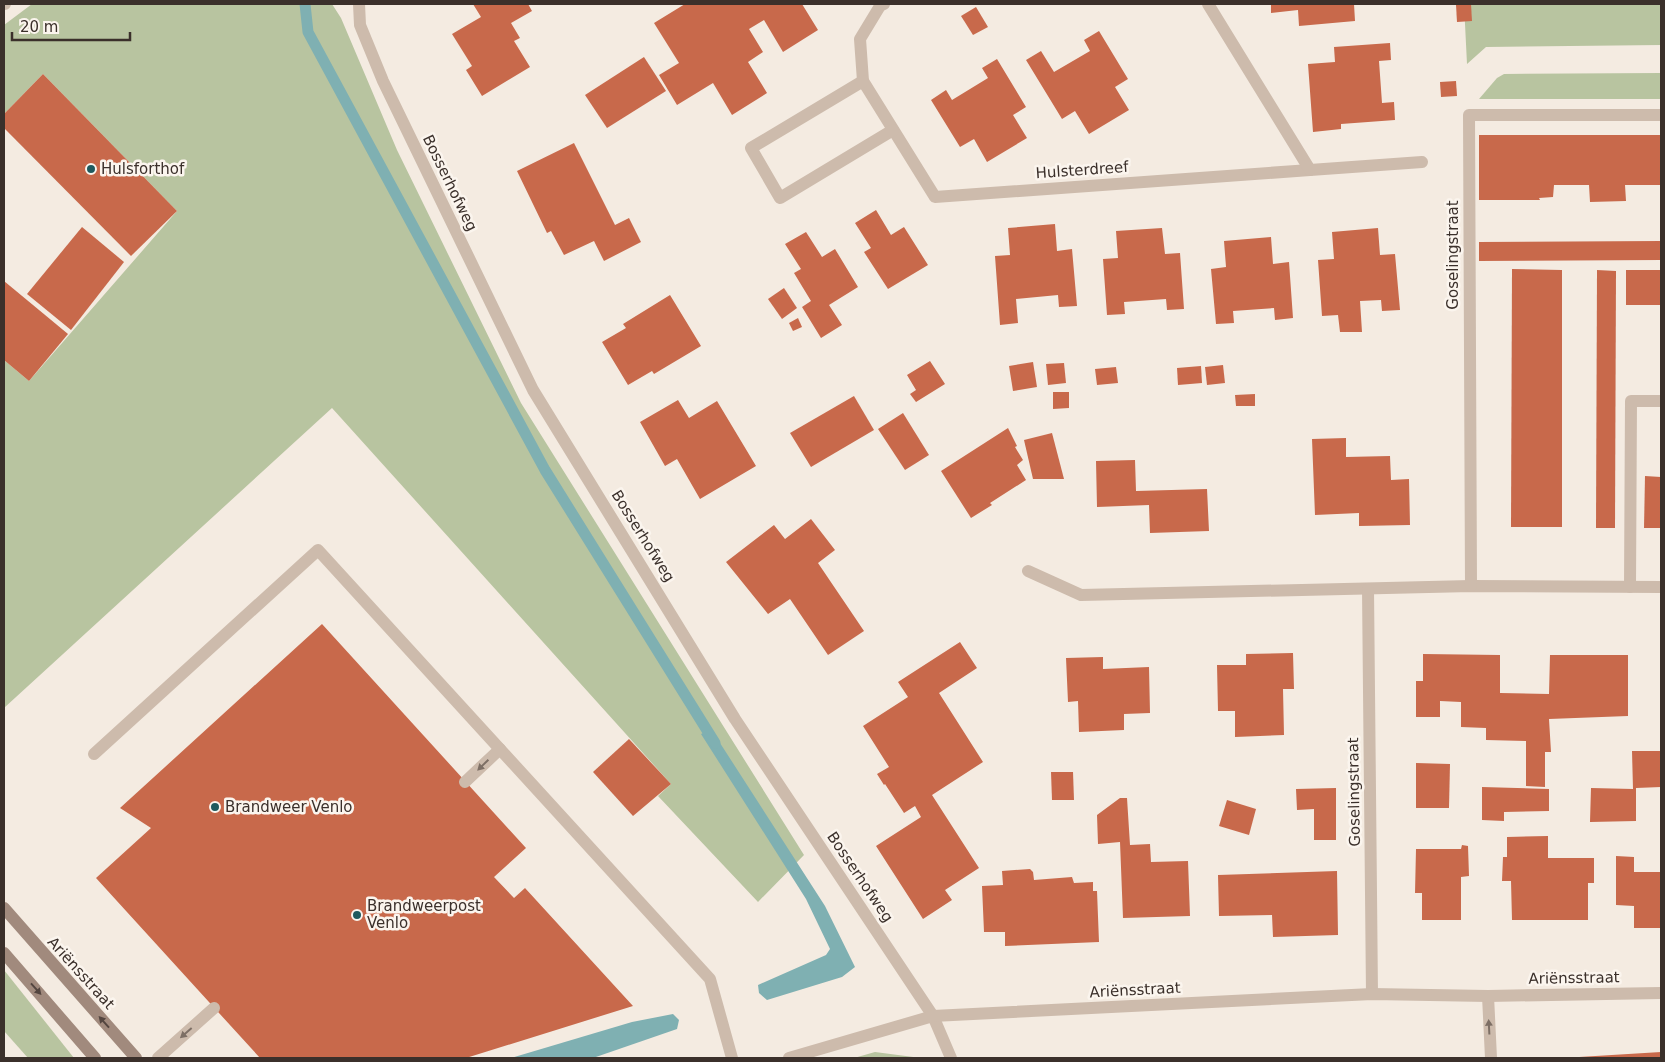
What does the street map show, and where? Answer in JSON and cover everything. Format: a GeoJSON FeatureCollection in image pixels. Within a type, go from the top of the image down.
{"type":"FeatureCollection","features":[{"type":"Feature","properties":{"kind":"main road","name":"Ariënsstraat"},"geometry":{"type":"LineString","coordinates":[[4,908],[136,1058]]}},
{"type":"Feature","properties":{"kind":"main road"},"geometry":{"type":"LineString","coordinates":[[4,953],[95,1058]]}},
{"type":"Feature","properties":{"kind":"street","name":"Bosserhofweg"},"geometry":{"type":"LineString","coordinates":[[359,4],[360,25],[383,81],[533,390],[735,719],[933,1016],[951,1058]]}},
{"type":"Feature","properties":{"kind":"street","name":"Hulsterdreef"},"geometry":{"type":"LineString","coordinates":[[884,4],[880,6],[860,39],[863,81],[935,197],[1422,162]]}},
{"type":"Feature","properties":{"kind":"street"},"geometry":{"type":"LineString","coordinates":[[1208,4],[1310,170]]}},
{"type":"Feature","properties":{"kind":"street"},"geometry":{"type":"LineString","coordinates":[[863,81],[751,148],[780,198],[893,130]]}},
{"type":"Feature","properties":{"kind":"street","name":"Goselingstraat"},"geometry":{"type":"LineString","coordinates":[[1470,586],[1469,115],[1661,115]]}},
{"type":"Feature","properties":{"kind":"street"},"geometry":{"type":"LineString","coordinates":[[1630,587],[1631,401],[1661,401]]}},
{"type":"Feature","properties":{"kind":"street"},"geometry":{"type":"LineString","coordinates":[[94,754],[318,550],[710,979],[732,1058]]}},
{"type":"Feature","properties":{"kind":"street"},"geometry":{"type":"LineString","coordinates":[[1028,571],[1081,595],[1470,586],[1661,587]]}},
{"type":"Feature","properties":{"kind":"street","name":"Goselingstraat"},"geometry":{"type":"LineString","coordinates":[[1368,589],[1372,994]]}},
{"type":"Feature","properties":{"kind":"street"},"geometry":{"type":"LineString","coordinates":[[466,782],[500,749]]}},
{"type":"Feature","properties":{"kind":"street","name":"Ariënsstraat"},"geometry":{"type":"LineString","coordinates":[[789,1058],[933,1016],[1372,994],[1488,996],[1661,993]]}},
{"type":"Feature","properties":{"kind":"street"},"geometry":{"type":"LineString","coordinates":[[1488,996],[1491,1058]]}},
{"type":"Feature","properties":{"kind":"street"},"geometry":{"type":"LineString","coordinates":[[158,1058],[214,1008]]}},
{"type":"Feature","properties":{"kind":"green space"},"geometry":{"type":"Polygon","coordinates":[[[32,4],[332,4],[341,18],[397,150],[521,403],[804,855],[758,902],[658,796],[671,784],[332,408],[4,708],[4,360],[29,381],[177,211],[43,74],[4,114],[4,25],[32,4]]]}},
{"type":"Feature","properties":{"kind":"green space"},"geometry":{"type":"Polygon","coordinates":[[[1464,4],[1661,4],[1661,45],[1486,47],[1467,64],[1464,4]]]}},
{"type":"Feature","properties":{"kind":"green space"},"geometry":{"type":"Polygon","coordinates":[[[1661,73],[1661,99],[1479,99],[1497,78],[1504,74],[1661,73]]]}},
{"type":"Feature","properties":{"kind":"green space"},"geometry":{"type":"Polygon","coordinates":[[[4,970],[74,1058],[28,1058],[4,1031],[4,970]]]}},
{"type":"Feature","properties":{"kind":"green space"},"geometry":{"type":"Polygon","coordinates":[[[875,1052],[921,1058],[854,1058],[875,1052]]]}},
{"type":"Feature","properties":{"kind":"water"},"geometry":{"type":"Polygon","coordinates":[[[711,729],[825,906],[855,967],[842,977],[767,1000],[759,993],[758,985],[826,955],[830,949],[806,899],[701,734],[711,729]]]}},
{"type":"Feature","properties":{"kind":"water"},"geometry":{"type":"Polygon","coordinates":[[[673,1014],[679,1020],[677,1029],[593,1058],[511,1058],[632,1022],[673,1014]]]}},
{"type":"Feature","properties":{"kind":"building"},"geometry":{"type":"Polygon","coordinates":[[[473,4],[528,4],[532,11],[511,23],[520,38],[514,41],[530,67],[482,96],[466,70],[472,66],[452,34],[481,17],[473,4]]]}},
{"type":"Feature","properties":{"kind":"building"},"geometry":{"type":"Polygon","coordinates":[[[685,4],[802,4],[818,30],[783,52],[764,20],[749,29],[763,52],[748,62],[767,93],[732,115],[713,83],[677,105],[659,75],[679,63],[654,23],[685,4]]]}},
{"type":"Feature","properties":{"kind":"building"},"geometry":{"type":"Polygon","coordinates":[[[1271,4],[1354,4],[1355,21],[1299,26],[1298,10],[1271,13],[1271,4]]]}},
{"type":"Feature","properties":{"kind":"building"},"geometry":{"type":"Polygon","coordinates":[[[1471,4],[1472,21],[1457,22],[1456,5],[1471,4]]]}},
{"type":"Feature","properties":{"kind":"building"},"geometry":{"type":"Polygon","coordinates":[[[976,7],[988,27],[973,35],[961,16],[976,7]]]}},
{"type":"Feature","properties":{"kind":"building"},"geometry":{"type":"Polygon","coordinates":[[[1099,31],[1128,79],[1115,87],[1129,110],[1089,134],[1075,111],[1062,119],[1026,60],[1041,51],[1054,72],[1090,51],[1084,40],[1099,31]]]}},
{"type":"Feature","properties":{"kind":"building"},"geometry":{"type":"Polygon","coordinates":[[[1390,43],[1391,60],[1379,61],[1382,103],[1394,102],[1395,120],[1341,124],[1341,129],[1313,132],[1308,64],[1335,62],[1334,47],[1390,43]]]}},
{"type":"Feature","properties":{"kind":"building"},"geometry":{"type":"Polygon","coordinates":[[[644,57],[666,91],[607,128],[585,95],[644,57]]]}},
{"type":"Feature","properties":{"kind":"building"},"geometry":{"type":"Polygon","coordinates":[[[997,59],[1026,107],[1013,115],[1027,138],[987,162],[974,139],[960,147],[931,100],[946,90],[952,100],[988,78],[982,68],[997,59]]]}},
{"type":"Feature","properties":{"kind":"building","name":"Hulsforthof"},"geometry":{"type":"Polygon","coordinates":[[[43,74],[177,211],[131,256],[4,128],[4,114],[43,74]]]}},
{"type":"Feature","properties":{"kind":"building"},"geometry":{"type":"Polygon","coordinates":[[[1456,81],[1457,96],[1441,97],[1440,82],[1456,81]]]}},
{"type":"Feature","properties":{"kind":"building"},"geometry":{"type":"Polygon","coordinates":[[[1479,135],[1661,135],[1661,185],[1625,185],[1626,201],[1590,202],[1589,185],[1554,185],[1553,197],[1539,198],[1540,200],[1479,200],[1479,135]]]}},
{"type":"Feature","properties":{"kind":"building"},"geometry":{"type":"Polygon","coordinates":[[[574,143],[615,225],[629,218],[641,242],[604,261],[594,241],[564,255],[551,231],[547,233],[517,171],[574,143]]]}},
{"type":"Feature","properties":{"kind":"building"},"geometry":{"type":"Polygon","coordinates":[[[876,210],[891,235],[904,227],[928,265],[888,289],[864,252],[871,248],[855,223],[876,210]]]}},
{"type":"Feature","properties":{"kind":"building"},"geometry":{"type":"Polygon","coordinates":[[[1055,224],[1057,251],[1072,249],[1077,306],[1059,307],[1058,295],[1016,299],[1018,323],[1000,325],[995,256],[1010,255],[1008,228],[1055,224]]]}},
{"type":"Feature","properties":{"kind":"building"},"geometry":{"type":"Polygon","coordinates":[[[82,227],[124,262],[71,330],[27,294],[82,227]]]}},
{"type":"Feature","properties":{"kind":"building"},"geometry":{"type":"Polygon","coordinates":[[[1162,228],[1165,254],[1180,253],[1184,309],[1167,310],[1166,299],[1124,302],[1125,314],[1107,315],[1103,259],[1118,258],[1116,231],[1162,228]]]}},
{"type":"Feature","properties":{"kind":"building"},"geometry":{"type":"Polygon","coordinates":[[[1378,228],[1380,255],[1395,254],[1400,310],[1382,311],[1381,300],[1360,301],[1362,332],[1340,332],[1338,315],[1322,316],[1318,260],[1334,259],[1332,232],[1378,228]]]}},
{"type":"Feature","properties":{"kind":"building"},"geometry":{"type":"Polygon","coordinates":[[[806,232],[822,257],[835,249],[858,287],[829,305],[842,325],[821,338],[802,307],[811,301],[794,273],[801,269],[785,244],[806,232]]]}},
{"type":"Feature","properties":{"kind":"building"},"geometry":{"type":"Polygon","coordinates":[[[1271,237],[1273,264],[1289,262],[1293,318],[1275,320],[1274,308],[1233,311],[1234,323],[1216,324],[1211,269],[1226,267],[1224,241],[1271,237]]]}},
{"type":"Feature","properties":{"kind":"building"},"geometry":{"type":"Polygon","coordinates":[[[1661,241],[1661,260],[1479,261],[1479,242],[1661,241]]]}},
{"type":"Feature","properties":{"kind":"building"},"geometry":{"type":"Polygon","coordinates":[[[1512,269],[1562,270],[1562,527],[1511,527],[1512,269]]]}},
{"type":"Feature","properties":{"kind":"building"},"geometry":{"type":"Polygon","coordinates":[[[1597,270],[1616,271],[1615,528],[1596,528],[1597,270]]]}},
{"type":"Feature","properties":{"kind":"building"},"geometry":{"type":"Polygon","coordinates":[[[1626,270],[1661,270],[1661,305],[1626,305],[1626,270]]]}},
{"type":"Feature","properties":{"kind":"building"},"geometry":{"type":"Polygon","coordinates":[[[4,281],[68,334],[29,381],[4,360],[4,281]]]}},
{"type":"Feature","properties":{"kind":"building"},"geometry":{"type":"Polygon","coordinates":[[[784,288],[797,308],[782,319],[768,299],[784,288]]]}},
{"type":"Feature","properties":{"kind":"building"},"geometry":{"type":"Polygon","coordinates":[[[670,295],[701,346],[654,374],[652,371],[628,385],[602,342],[626,328],[623,324],[670,295]]]}},
{"type":"Feature","properties":{"kind":"building"},"geometry":{"type":"Polygon","coordinates":[[[798,318],[802,327],[793,331],[789,323],[798,318]]]}},
{"type":"Feature","properties":{"kind":"building"},"geometry":{"type":"Polygon","coordinates":[[[930,361],[945,384],[916,402],[910,394],[916,390],[907,375],[930,361]]]}},
{"type":"Feature","properties":{"kind":"building"},"geometry":{"type":"Polygon","coordinates":[[[1033,362],[1037,387],[1013,391],[1009,366],[1033,362]]]}},
{"type":"Feature","properties":{"kind":"building"},"geometry":{"type":"Polygon","coordinates":[[[1064,363],[1066,383],[1048,385],[1046,364],[1064,363]]]}},
{"type":"Feature","properties":{"kind":"building"},"geometry":{"type":"Polygon","coordinates":[[[1223,365],[1225,383],[1207,385],[1205,367],[1223,365]]]}},
{"type":"Feature","properties":{"kind":"building"},"geometry":{"type":"Polygon","coordinates":[[[1201,366],[1202,383],[1178,385],[1177,368],[1201,366]]]}},
{"type":"Feature","properties":{"kind":"building"},"geometry":{"type":"Polygon","coordinates":[[[1116,367],[1118,383],[1097,385],[1095,369],[1116,367]]]}},
{"type":"Feature","properties":{"kind":"building"},"geometry":{"type":"Polygon","coordinates":[[[1053,392],[1069,392],[1069,408],[1053,409],[1053,392]]]}},
{"type":"Feature","properties":{"kind":"building"},"geometry":{"type":"Polygon","coordinates":[[[1255,394],[1255,406],[1236,406],[1235,395],[1255,394]]]}},
{"type":"Feature","properties":{"kind":"building"},"geometry":{"type":"Polygon","coordinates":[[[854,396],[874,430],[811,467],[790,433],[854,396]]]}},
{"type":"Feature","properties":{"kind":"building"},"geometry":{"type":"Polygon","coordinates":[[[678,400],[689,418],[717,401],[756,466],[700,499],[677,459],[665,466],[640,422],[678,400]]]}},
{"type":"Feature","properties":{"kind":"building"},"geometry":{"type":"Polygon","coordinates":[[[903,413],[929,455],[905,470],[878,429],[903,413]]]}},
{"type":"Feature","properties":{"kind":"building"},"geometry":{"type":"Polygon","coordinates":[[[1008,428],[1017,446],[1015,447],[1023,460],[1017,465],[1026,480],[990,503],[992,505],[971,518],[941,471],[1008,428]]]}},
{"type":"Feature","properties":{"kind":"building"},"geometry":{"type":"Polygon","coordinates":[[[1052,433],[1064,479],[1033,479],[1024,440],[1052,433]]]}},
{"type":"Feature","properties":{"kind":"building"},"geometry":{"type":"Polygon","coordinates":[[[1346,438],[1346,457],[1390,456],[1391,480],[1409,479],[1410,525],[1359,526],[1359,513],[1315,515],[1312,439],[1346,438]]]}},
{"type":"Feature","properties":{"kind":"building"},"geometry":{"type":"Polygon","coordinates":[[[1135,460],[1136,491],[1207,489],[1209,531],[1150,533],[1149,505],[1097,507],[1096,461],[1135,460]]]}},
{"type":"Feature","properties":{"kind":"building"},"geometry":{"type":"Polygon","coordinates":[[[1645,476],[1661,477],[1661,528],[1644,528],[1645,476]]]}},
{"type":"Feature","properties":{"kind":"building"},"geometry":{"type":"Polygon","coordinates":[[[811,519],[835,550],[818,563],[864,631],[828,655],[790,599],[768,614],[726,562],[774,525],[785,539],[811,519]]]}},
{"type":"Feature","properties":{"kind":"building"},"geometry":{"type":"Polygon","coordinates":[[[322,624],[526,848],[494,877],[514,898],[525,888],[633,1006],[466,1058],[260,1058],[96,878],[151,828],[120,808],[322,624]]]}},
{"type":"Feature","properties":{"kind":"building"},"geometry":{"type":"Polygon","coordinates":[[[960,642],[977,668],[939,693],[983,762],[932,795],[979,868],[945,890],[952,900],[923,919],[876,846],[921,817],[915,806],[904,813],[884,785],[877,774],[889,767],[863,726],[908,697],[898,682],[960,642]]]}},
{"type":"Feature","properties":{"kind":"building"},"geometry":{"type":"Polygon","coordinates":[[[1293,653],[1294,689],[1283,689],[1284,735],[1235,737],[1235,711],[1218,711],[1217,665],[1246,665],[1246,654],[1293,653]]]}},
{"type":"Feature","properties":{"kind":"building"},"geometry":{"type":"Polygon","coordinates":[[[1423,654],[1500,655],[1500,693],[1549,694],[1550,655],[1628,655],[1628,716],[1549,719],[1551,752],[1545,752],[1545,787],[1526,786],[1526,741],[1486,740],[1486,728],[1461,727],[1461,702],[1440,701],[1440,717],[1416,717],[1416,681],[1423,681],[1423,654]]]}},
{"type":"Feature","properties":{"kind":"building"},"geometry":{"type":"Polygon","coordinates":[[[1103,657],[1103,669],[1149,667],[1150,713],[1124,714],[1124,730],[1079,732],[1078,701],[1068,702],[1066,658],[1103,657]]]}},
{"type":"Feature","properties":{"kind":"building"},"geometry":{"type":"Polygon","coordinates":[[[629,739],[671,784],[633,816],[593,772],[629,739]]]}},
{"type":"Feature","properties":{"kind":"building"},"geometry":{"type":"Polygon","coordinates":[[[1632,751],[1661,751],[1661,787],[1636,788],[1636,821],[1590,822],[1591,788],[1633,789],[1632,751]]]}},
{"type":"Feature","properties":{"kind":"building"},"geometry":{"type":"Polygon","coordinates":[[[1416,763],[1450,764],[1449,808],[1416,808],[1416,763]]]}},
{"type":"Feature","properties":{"kind":"building"},"geometry":{"type":"Polygon","coordinates":[[[1051,772],[1073,772],[1074,800],[1052,800],[1051,772]]]}},
{"type":"Feature","properties":{"kind":"building"},"geometry":{"type":"Polygon","coordinates":[[[1482,787],[1549,789],[1549,811],[1504,812],[1504,821],[1482,820],[1482,787]]]}},
{"type":"Feature","properties":{"kind":"building"},"geometry":{"type":"Polygon","coordinates":[[[1336,788],[1336,840],[1314,840],[1314,809],[1297,810],[1296,789],[1336,788]]]}},
{"type":"Feature","properties":{"kind":"building"},"geometry":{"type":"Polygon","coordinates":[[[1120,798],[1127,798],[1130,845],[1150,844],[1151,862],[1188,861],[1190,916],[1123,918],[1120,842],[1098,844],[1097,815],[1120,798]]]}},
{"type":"Feature","properties":{"kind":"building"},"geometry":{"type":"Polygon","coordinates":[[[1227,800],[1256,809],[1249,835],[1219,826],[1227,800]]]}},
{"type":"Feature","properties":{"kind":"building"},"geometry":{"type":"Polygon","coordinates":[[[1548,836],[1548,858],[1594,858],[1594,883],[1588,883],[1588,920],[1512,920],[1511,881],[1502,881],[1503,857],[1507,857],[1507,837],[1548,836]]]}},
{"type":"Feature","properties":{"kind":"building"},"geometry":{"type":"Polygon","coordinates":[[[1462,845],[1468,846],[1469,876],[1461,877],[1461,920],[1422,920],[1422,893],[1415,893],[1416,849],[1461,849],[1462,845]]]}},
{"type":"Feature","properties":{"kind":"building"},"geometry":{"type":"Polygon","coordinates":[[[1616,856],[1634,857],[1634,872],[1661,872],[1661,928],[1634,928],[1634,906],[1616,905],[1616,856]]]}},
{"type":"Feature","properties":{"kind":"building"},"geometry":{"type":"Polygon","coordinates":[[[1030,869],[1033,872],[1034,880],[1072,877],[1074,883],[1093,882],[1093,891],[1097,891],[1099,942],[1005,946],[1005,932],[984,932],[982,886],[1003,885],[1002,871],[1030,869]]]}},
{"type":"Feature","properties":{"kind":"building"},"geometry":{"type":"Polygon","coordinates":[[[1337,871],[1338,935],[1273,937],[1272,915],[1219,916],[1218,875],[1337,871]]]}},
{"type":"Feature","properties":{"kind":"building"},"geometry":{"type":"Polygon","coordinates":[[[1661,1052],[1661,1058],[1579,1058],[1579,1057],[1661,1052]]]}},
{"type":"Feature","properties":{"kind":"waterway"},"geometry":{"type":"LineString","coordinates":[[305,4],[308,32],[545,470],[715,743]]}},
{"type":"Feature","properties":{"kind":"place","name":"Hulsforthof"},"geometry":{"type":"Point","coordinates":[91,169]}},
{"type":"Feature","properties":{"kind":"place","name":"Brandweer Venlo"},"geometry":{"type":"Point","coordinates":[215,807]}},
{"type":"Feature","properties":{"kind":"place","name":"Brandweerpost Venlo"},"geometry":{"type":"Point","coordinates":[357,915]}}]}
